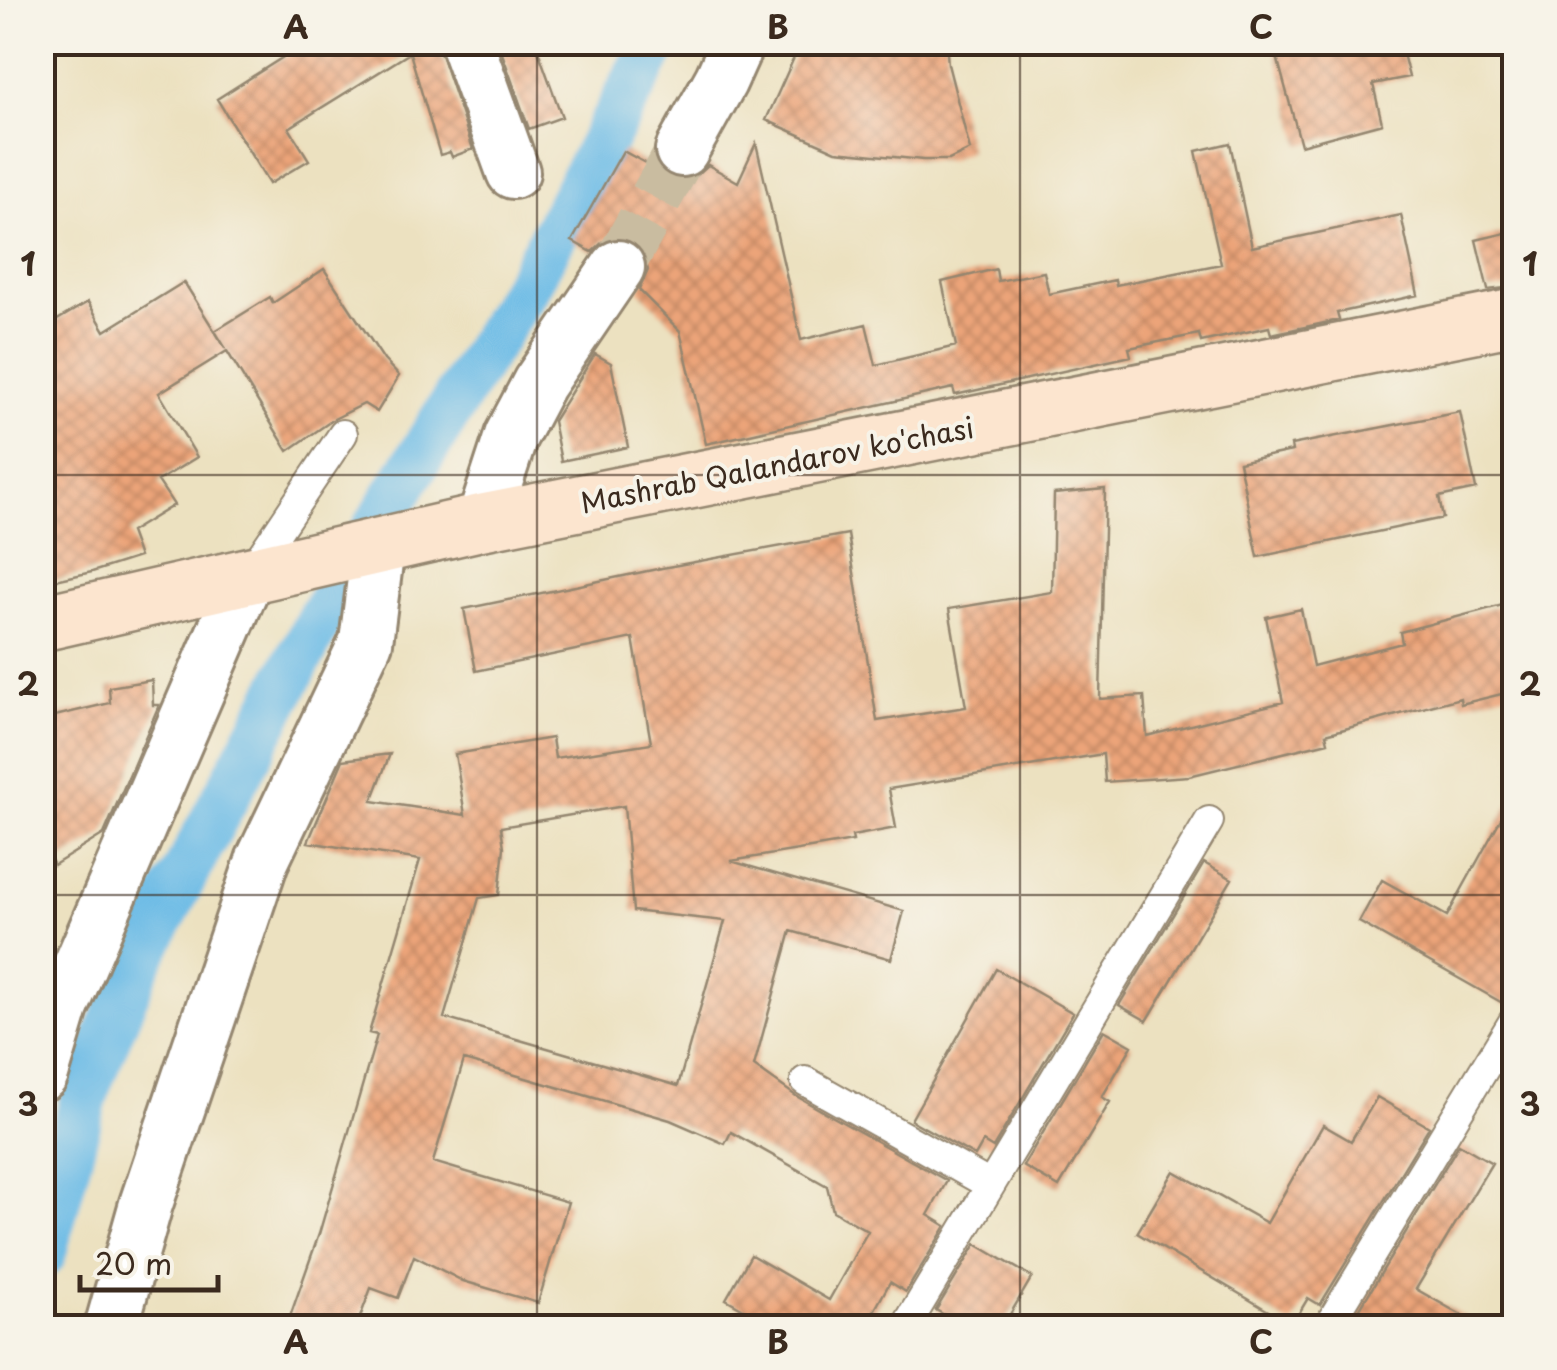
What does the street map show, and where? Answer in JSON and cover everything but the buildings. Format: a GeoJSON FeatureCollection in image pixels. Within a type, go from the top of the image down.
{"type":"FeatureCollection","features":[{"type":"Feature","properties":{"kind":"main road","name":"Mashrab Qalandarov ko'chasi"},"geometry":{"type":"LineString","coordinates":[[42,623],[466,526],[1514,317]]}},
{"type":"Feature","properties":{"kind":"street"},"geometry":{"type":"LineString","coordinates":[[466,42],[514,172]]}},
{"type":"Feature","properties":{"kind":"street"},"geometry":{"type":"LineString","coordinates":[[682,150],[738,42]]}},
{"type":"Feature","properties":{"kind":"street"},"geometry":{"type":"LineString","coordinates":[[466,526],[539,383],[618,267]]}},
{"type":"Feature","properties":{"kind":"street"},"geometry":{"type":"LineString","coordinates":[[112,1328],[146,1204],[262,861],[366,642],[378,547]]}},
{"type":"Feature","properties":{"kind":"street"},"geometry":{"type":"LineString","coordinates":[[42,1074],[62,1008],[249,576]]}},
{"type":"Feature","properties":{"kind":"lane"},"geometry":{"type":"LineString","coordinates":[[249,576],[343,434]]}},
{"type":"Feature","properties":{"kind":"lane"},"geometry":{"type":"LineString","coordinates":[[905,1328],[1209,821]]}},
{"type":"Feature","properties":{"kind":"lane"},"geometry":{"type":"LineString","coordinates":[[1328,1328],[1514,1020]]}},
{"type":"Feature","properties":{"kind":"lane"},"geometry":{"type":"LineString","coordinates":[[805,1081],[990,1185]]}},
{"type":"Feature","properties":{"kind":"waterway"},"geometry":{"type":"LineString","coordinates":[[42,1255],[88,1083],[140,959],[321,617],[529,281],[656,42]]}},
{"type":"Feature","properties":{"kind":"tunnel"},"geometry":{"type":"LineString","coordinates":[[618,267],[682,150]]}}]}
